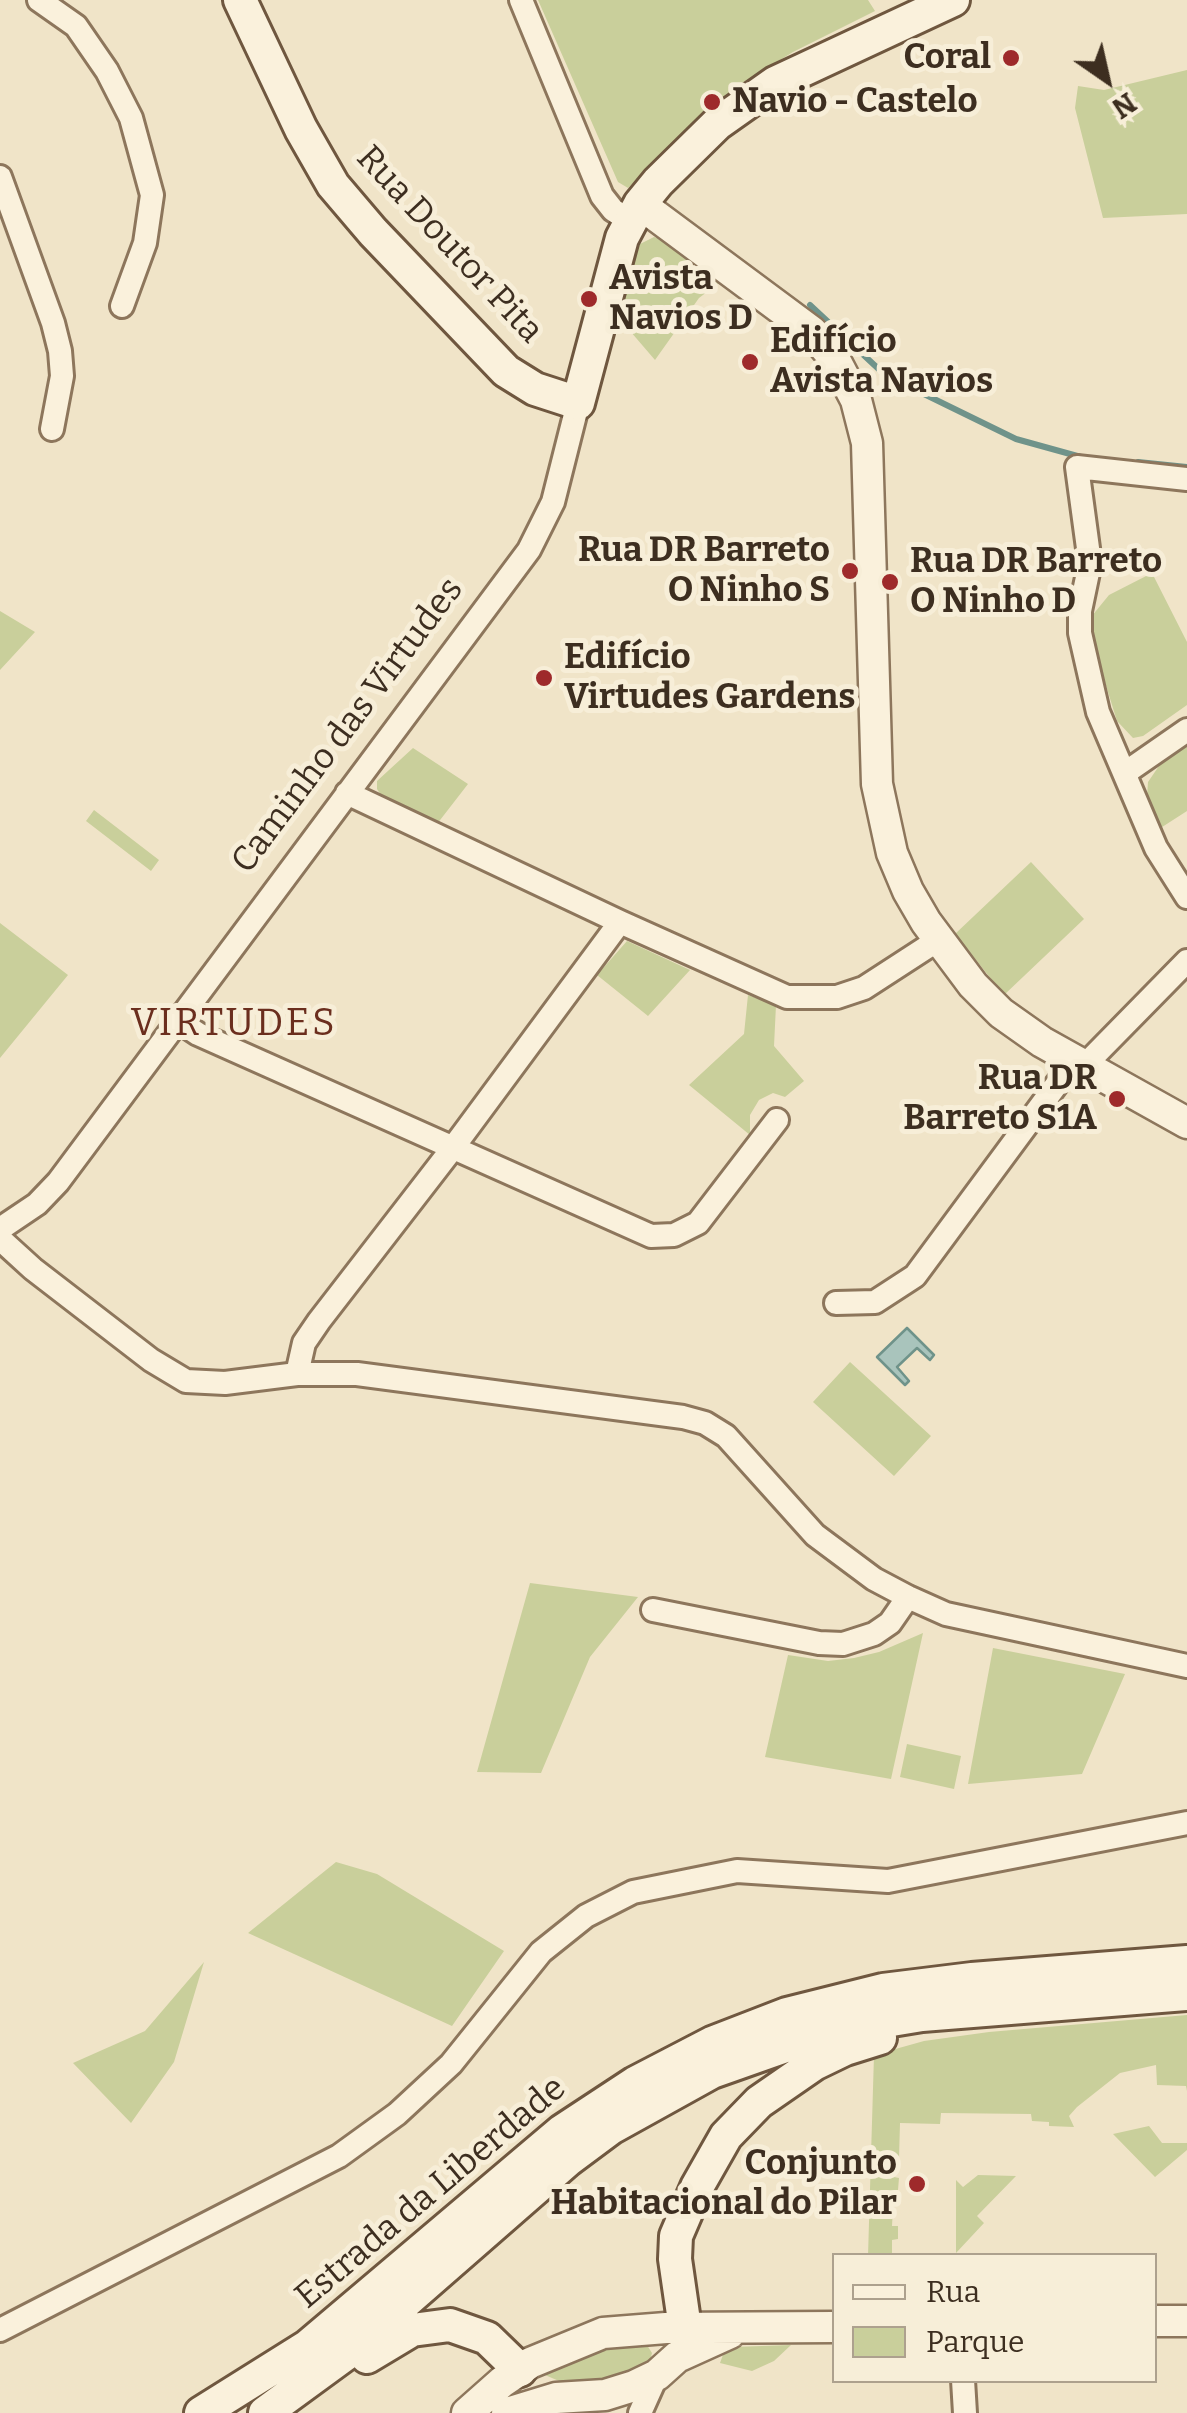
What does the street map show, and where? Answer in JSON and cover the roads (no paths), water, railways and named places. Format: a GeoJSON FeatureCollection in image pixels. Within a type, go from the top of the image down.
{"type":"FeatureCollection","features":[{"type":"Feature","properties":{"kind":"main road","name":"Rua Doutor Pita"},"geometry":{"type":"LineString","coordinates":[[240,0],[301,129],[333,185],[372,232],[506,371],[535,389],[578,403]]}},
{"type":"Feature","properties":{"kind":"main road"},"geometry":{"type":"LineString","coordinates":[[635,213],[658,182],[718,124],[775,82],[953,0]]}},
{"type":"Feature","properties":{"kind":"main road","name":"Caminho das Virtudes"},"geometry":{"type":"LineString","coordinates":[[578,403],[616,255],[635,213]]}},
{"type":"Feature","properties":{"kind":"main road","name":"Estrada da Liberdade"},"geometry":{"type":"LineString","coordinates":[[201,2413],[308,2346],[562,2131],[635,2083],[712,2043],[787,2014],[883,1990],[972,1978],[1187,1962]]}},
{"type":"Feature","properties":{"kind":"main road","name":"Estrada da Liberdade"},"geometry":{"type":"LineString","coordinates":[[265,2413],[384,2322],[528,2193],[611,2128],[712,2072],[831,2030],[922,2015],[1187,1994]]}},
{"type":"Feature","properties":{"kind":"main road"},"geometry":{"type":"LineString","coordinates":[[673,2353],[676,2236],[704,2174],[736,2124],[784,2084],[845,2049],[981,2010]]}},
{"type":"Feature","properties":{"kind":"main road"},"geometry":{"type":"LineString","coordinates":[[293,2395],[319,2389],[398,2337],[426,2326],[450,2325],[473,2331],[500,2348],[520,2370]]}},
{"type":"Feature","properties":{"kind":"street"},"geometry":{"type":"LineString","coordinates":[[39,0],[76,26],[107,71],[131,118],[152,195],[145,243],[122,306]]}},
{"type":"Feature","properties":{"kind":"street"},"geometry":{"type":"LineString","coordinates":[[521,0],[602,196],[613,210],[635,213],[811,331],[834,358],[856,400],[868,458],[874,755],[881,810],[892,853],[908,891],[938,940],[1001,1013],[1187,1124]]}},
{"type":"Feature","properties":{"kind":"street"},"geometry":{"type":"LineString","coordinates":[[0,177],[60,350],[62,376],[52,428]]}},
{"type":"Feature","properties":{"kind":"street","name":"Caminho das Virtudes"},"geometry":{"type":"LineString","coordinates":[[0,1230],[37,1204],[58,1182],[539,534],[553,502],[578,403]]}},
{"type":"Feature","properties":{"kind":"street"},"geometry":{"type":"LineString","coordinates":[[1187,479],[1077,467],[1090,564],[1080,611],[1080,632],[1098,712],[1156,848],[1187,897]]}},
{"type":"Feature","properties":{"kind":"street"},"geometry":{"type":"LineString","coordinates":[[1126,774],[1187,730]]}},
{"type":"Feature","properties":{"kind":"street"},"geometry":{"type":"LineString","coordinates":[[347,792],[787,997],[837,998],[864,988],[938,940]]}},
{"type":"Feature","properties":{"kind":"street"},"geometry":{"type":"LineString","coordinates":[[297,1374],[304,1343],[318,1322],[620,922]]}},
{"type":"Feature","properties":{"kind":"street"},"geometry":{"type":"LineString","coordinates":[[836,1303],[875,1302],[914,1276],[1079,1063],[1187,961]]}},
{"type":"Feature","properties":{"kind":"street"},"geometry":{"type":"LineString","coordinates":[[177,1020],[198,1034],[651,1236],[674,1235],[698,1223],[777,1120]]}},
{"type":"Feature","properties":{"kind":"street"},"geometry":{"type":"LineString","coordinates":[[0,1239],[33,1269],[176,1377],[197,1384],[297,1374],[357,1374],[665,1412],[705,1424],[731,1440],[815,1535],[874,1580],[908,1597],[946,1614],[1187,1666]]}},
{"type":"Feature","properties":{"kind":"street"},"geometry":{"type":"LineString","coordinates":[[653,1610],[819,1644],[843,1644],[859,1641],[890,1623],[908,1597]]}},
{"type":"Feature","properties":{"kind":"street"},"geometry":{"type":"LineString","coordinates":[[0,2330],[338,2156],[397,2114],[452,2064],[542,1952],[586,1916],[633,1892],[738,1871],[900,1880],[1187,1823]]}},
{"type":"Feature","properties":{"kind":"street"},"geometry":{"type":"LineString","coordinates":[[0,2310],[32,2313]]}},
{"type":"Feature","properties":{"kind":"street"},"geometry":{"type":"LineString","coordinates":[[1157,2321],[1187,2321]]}},
{"type":"Feature","properties":{"kind":"street"},"geometry":{"type":"LineString","coordinates":[[507,2413],[556,2398],[609,2404],[673,2353],[742,2329],[832,2327]]}},
{"type":"Feature","properties":{"kind":"street"},"geometry":{"type":"LineString","coordinates":[[466,2413],[520,2370],[555,2350],[591,2337],[644,2329],[673,2353]]}},
{"type":"Feature","properties":{"kind":"street"},"geometry":{"type":"LineString","coordinates":[[644,2329],[673,2353]]}},
{"type":"Feature","properties":{"kind":"street"},"geometry":{"type":"LineString","coordinates":[[640,2413],[673,2353]]}},
{"type":"Feature","properties":{"kind":"street"},"geometry":{"type":"LineString","coordinates":[[520,2370],[556,2398]]}},
{"type":"Feature","properties":{"kind":"street"},"geometry":{"type":"LineString","coordinates":[[963,2383],[964,2413]]}},
{"type":"Feature","properties":{"kind":"water"},"geometry":{"type":"Polygon","coordinates":[[[907,1328],[934,1355],[930,1360],[917,1348],[897,1367],[909,1381],[905,1385],[877,1357],[907,1328]]]}},
{"type":"Feature","properties":{"kind":"waterway"},"geometry":{"type":"LineString","coordinates":[[810,305],[885,375],[1016,439],[1081,457]]}},
{"type":"Feature","properties":{"kind":"waterway"},"geometry":{"type":"LineString","coordinates":[[1138,462],[1187,467]]}},
{"type":"Feature","properties":{"kind":"place","name":"Coral"},"geometry":{"type":"Point","coordinates":[1011,58]}},
{"type":"Feature","properties":{"kind":"place","name":"Navio - Castelo"},"geometry":{"type":"Point","coordinates":[712,102]}},
{"type":"Feature","properties":{"kind":"place","name":"Avista Navios D"},"geometry":{"type":"Point","coordinates":[589,299]}},
{"type":"Feature","properties":{"kind":"place","name":"Edifício Avista Navios"},"geometry":{"type":"Point","coordinates":[750,362]}},
{"type":"Feature","properties":{"kind":"place","name":"Rua DR Barreto O Ninho S"},"geometry":{"type":"Point","coordinates":[850,571]}},
{"type":"Feature","properties":{"kind":"place","name":"Rua DR Barreto O Ninho D"},"geometry":{"type":"Point","coordinates":[890,582]}},
{"type":"Feature","properties":{"kind":"place","name":"Edifício Virtudes Gardens"},"geometry":{"type":"Point","coordinates":[544,678]}},
{"type":"Feature","properties":{"kind":"place","name":"Rua DR Barreto S1A"},"geometry":{"type":"Point","coordinates":[1117,1099]}},
{"type":"Feature","properties":{"kind":"place","name":"Conjunto Habitacional do Pilar"},"geometry":{"type":"Point","coordinates":[917,2184]}},
{"type":"Feature","properties":{"kind":"district","name":"VIRTUDES"},"geometry":{"type":"Point","coordinates":[234,1024]}}]}
